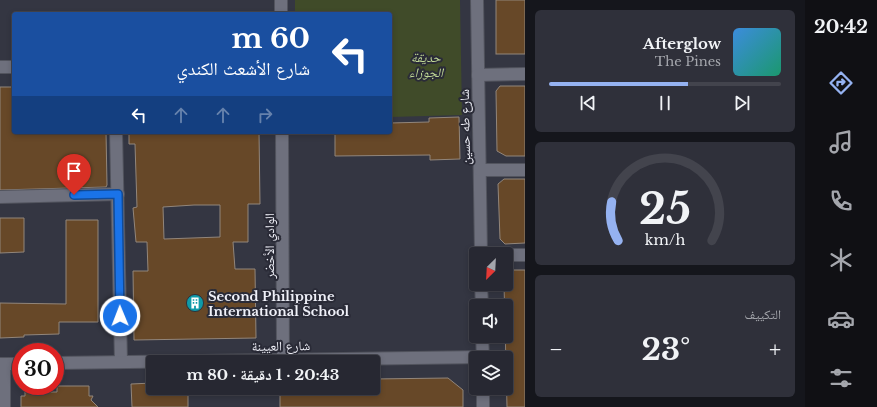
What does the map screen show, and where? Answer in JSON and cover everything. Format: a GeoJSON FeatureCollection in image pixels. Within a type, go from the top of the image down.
{"type":"FeatureCollection","features":[{"type":"Feature","properties":{"kind":"street"},"geometry":{"type":"LineString","coordinates":[[281,0],[281,12]]}},
{"type":"Feature","properties":{"kind":"street","name":"شارع طه حسين"},"geometry":{"type":"LineString","coordinates":[[477,0],[481,247]]}},
{"type":"Feature","properties":{"kind":"street"},"geometry":{"type":"LineString","coordinates":[[0,67],[12,67]]}},
{"type":"Feature","properties":{"kind":"street"},"geometry":{"type":"LineString","coordinates":[[478,75],[525,74]]}},
{"type":"Feature","properties":{"kind":"street"},"geometry":{"type":"LineString","coordinates":[[116,134],[121,362]]}},
{"type":"Feature","properties":{"kind":"street","name":"الوادي الأخضر"},"geometry":{"type":"LineString","coordinates":[[282,134],[283,355]]}},
{"type":"Feature","properties":{"kind":"street"},"geometry":{"type":"LineString","coordinates":[[480,170],[525,170]]}},
{"type":"Feature","properties":{"kind":"street"},"geometry":{"type":"LineString","coordinates":[[0,197],[118,194]]}},
{"type":"Feature","properties":{"kind":"street"},"geometry":{"type":"LineString","coordinates":[[513,256],[525,255]]}},
{"type":"Feature","properties":{"kind":"street","name":"شارع العيينة"},"geometry":{"type":"LineString","coordinates":[[380,359],[469,357]]}},
{"type":"Feature","properties":{"kind":"street","name":"شارع العيينة"},"geometry":{"type":"LineString","coordinates":[[64,363],[146,362]]}},
{"type":"Feature","properties":{"kind":"street"},"geometry":{"type":"LineString","coordinates":[[2,364],[4,407]]}},
{"type":"Feature","properties":{"kind":"street"},"geometry":{"type":"LineString","coordinates":[[483,395],[483,407]]}},
{"type":"Feature","properties":{"kind":"green space","name":"حديقة الجوزاء"},"geometry":{"type":"Polygon","coordinates":[[[295,0],[460,0],[462,115],[392,117],[392,12],[295,12],[295,0]]]}},
{"type":"Feature","properties":{"kind":"building"},"geometry":{"type":"Polygon","coordinates":[[[496,0],[525,0],[525,54],[496,54],[496,0]]]}},
{"type":"Feature","properties":{"kind":"building"},"geometry":{"type":"Polygon","coordinates":[[[500,86],[525,86],[525,156],[506,156],[497,151],[496,91],[500,86]]]}},
{"type":"Feature","properties":{"kind":"building"},"geometry":{"type":"Polygon","coordinates":[[[0,87],[12,87],[12,134],[106,134],[106,187],[0,190],[0,87]]]}},
{"type":"Feature","properties":{"kind":"building"},"geometry":{"type":"Polygon","coordinates":[[[459,117],[460,159],[430,160],[430,155],[335,156],[335,134],[392,134],[392,123],[429,122],[429,118],[459,117]]]}},
{"type":"Feature","properties":{"kind":"building"},"geometry":{"type":"Polygon","coordinates":[[[129,134],[259,134],[260,204],[248,204],[248,242],[233,242],[235,269],[255,269],[256,338],[134,340],[133,271],[148,271],[147,242],[136,242],[133,208],[137,207],[135,144],[129,144],[129,134]],[[220,205],[163,207],[164,239],[220,237],[220,205]]]}},
{"type":"Feature","properties":{"kind":"building"},"geometry":{"type":"Polygon","coordinates":[[[504,179],[525,179],[525,243],[505,244],[500,239],[498,184],[504,179]]]}},
{"type":"Feature","properties":{"kind":"building"},"geometry":{"type":"Polygon","coordinates":[[[0,218],[24,218],[24,252],[0,253],[0,218]]]}},
{"type":"Feature","properties":{"kind":"building"},"geometry":{"type":"Polygon","coordinates":[[[66,220],[98,220],[98,322],[59,322],[59,334],[24,335],[24,337],[0,338],[0,303],[66,304],[66,220]]]}},
{"type":"Feature","properties":{"kind":"building"},"geometry":{"type":"Polygon","coordinates":[[[513,270],[525,270],[525,407],[507,407],[507,395],[513,395],[513,351],[506,351],[505,343],[513,343],[513,299],[504,299],[504,291],[513,291],[513,270]]]}},
{"type":"Feature","properties":{"kind":"building"},"geometry":{"type":"Polygon","coordinates":[[[448,378],[463,390],[463,407],[280,407],[280,395],[380,395],[380,379],[448,378]]]}},
{"type":"Feature","properties":{"kind":"building"},"geometry":{"type":"Polygon","coordinates":[[[146,383],[146,395],[188,395],[188,407],[132,407],[131,384],[146,383]]]}},
{"type":"Feature","properties":{"kind":"building"},"geometry":{"type":"Polygon","coordinates":[[[64,386],[89,386],[89,396],[93,396],[91,400],[98,407],[21,407],[21,396],[64,395],[64,386]]]}},
{"type":"Feature","properties":{"kind":"place","name":"Second Philippine International School"},"geometry":{"type":"Point","coordinates":[195,303]}},
{"type":"Feature","properties":{"kind":"route"},"geometry":{"type":"LineString","coordinates":[[74,195],[118,194],[120,316]]}}]}
